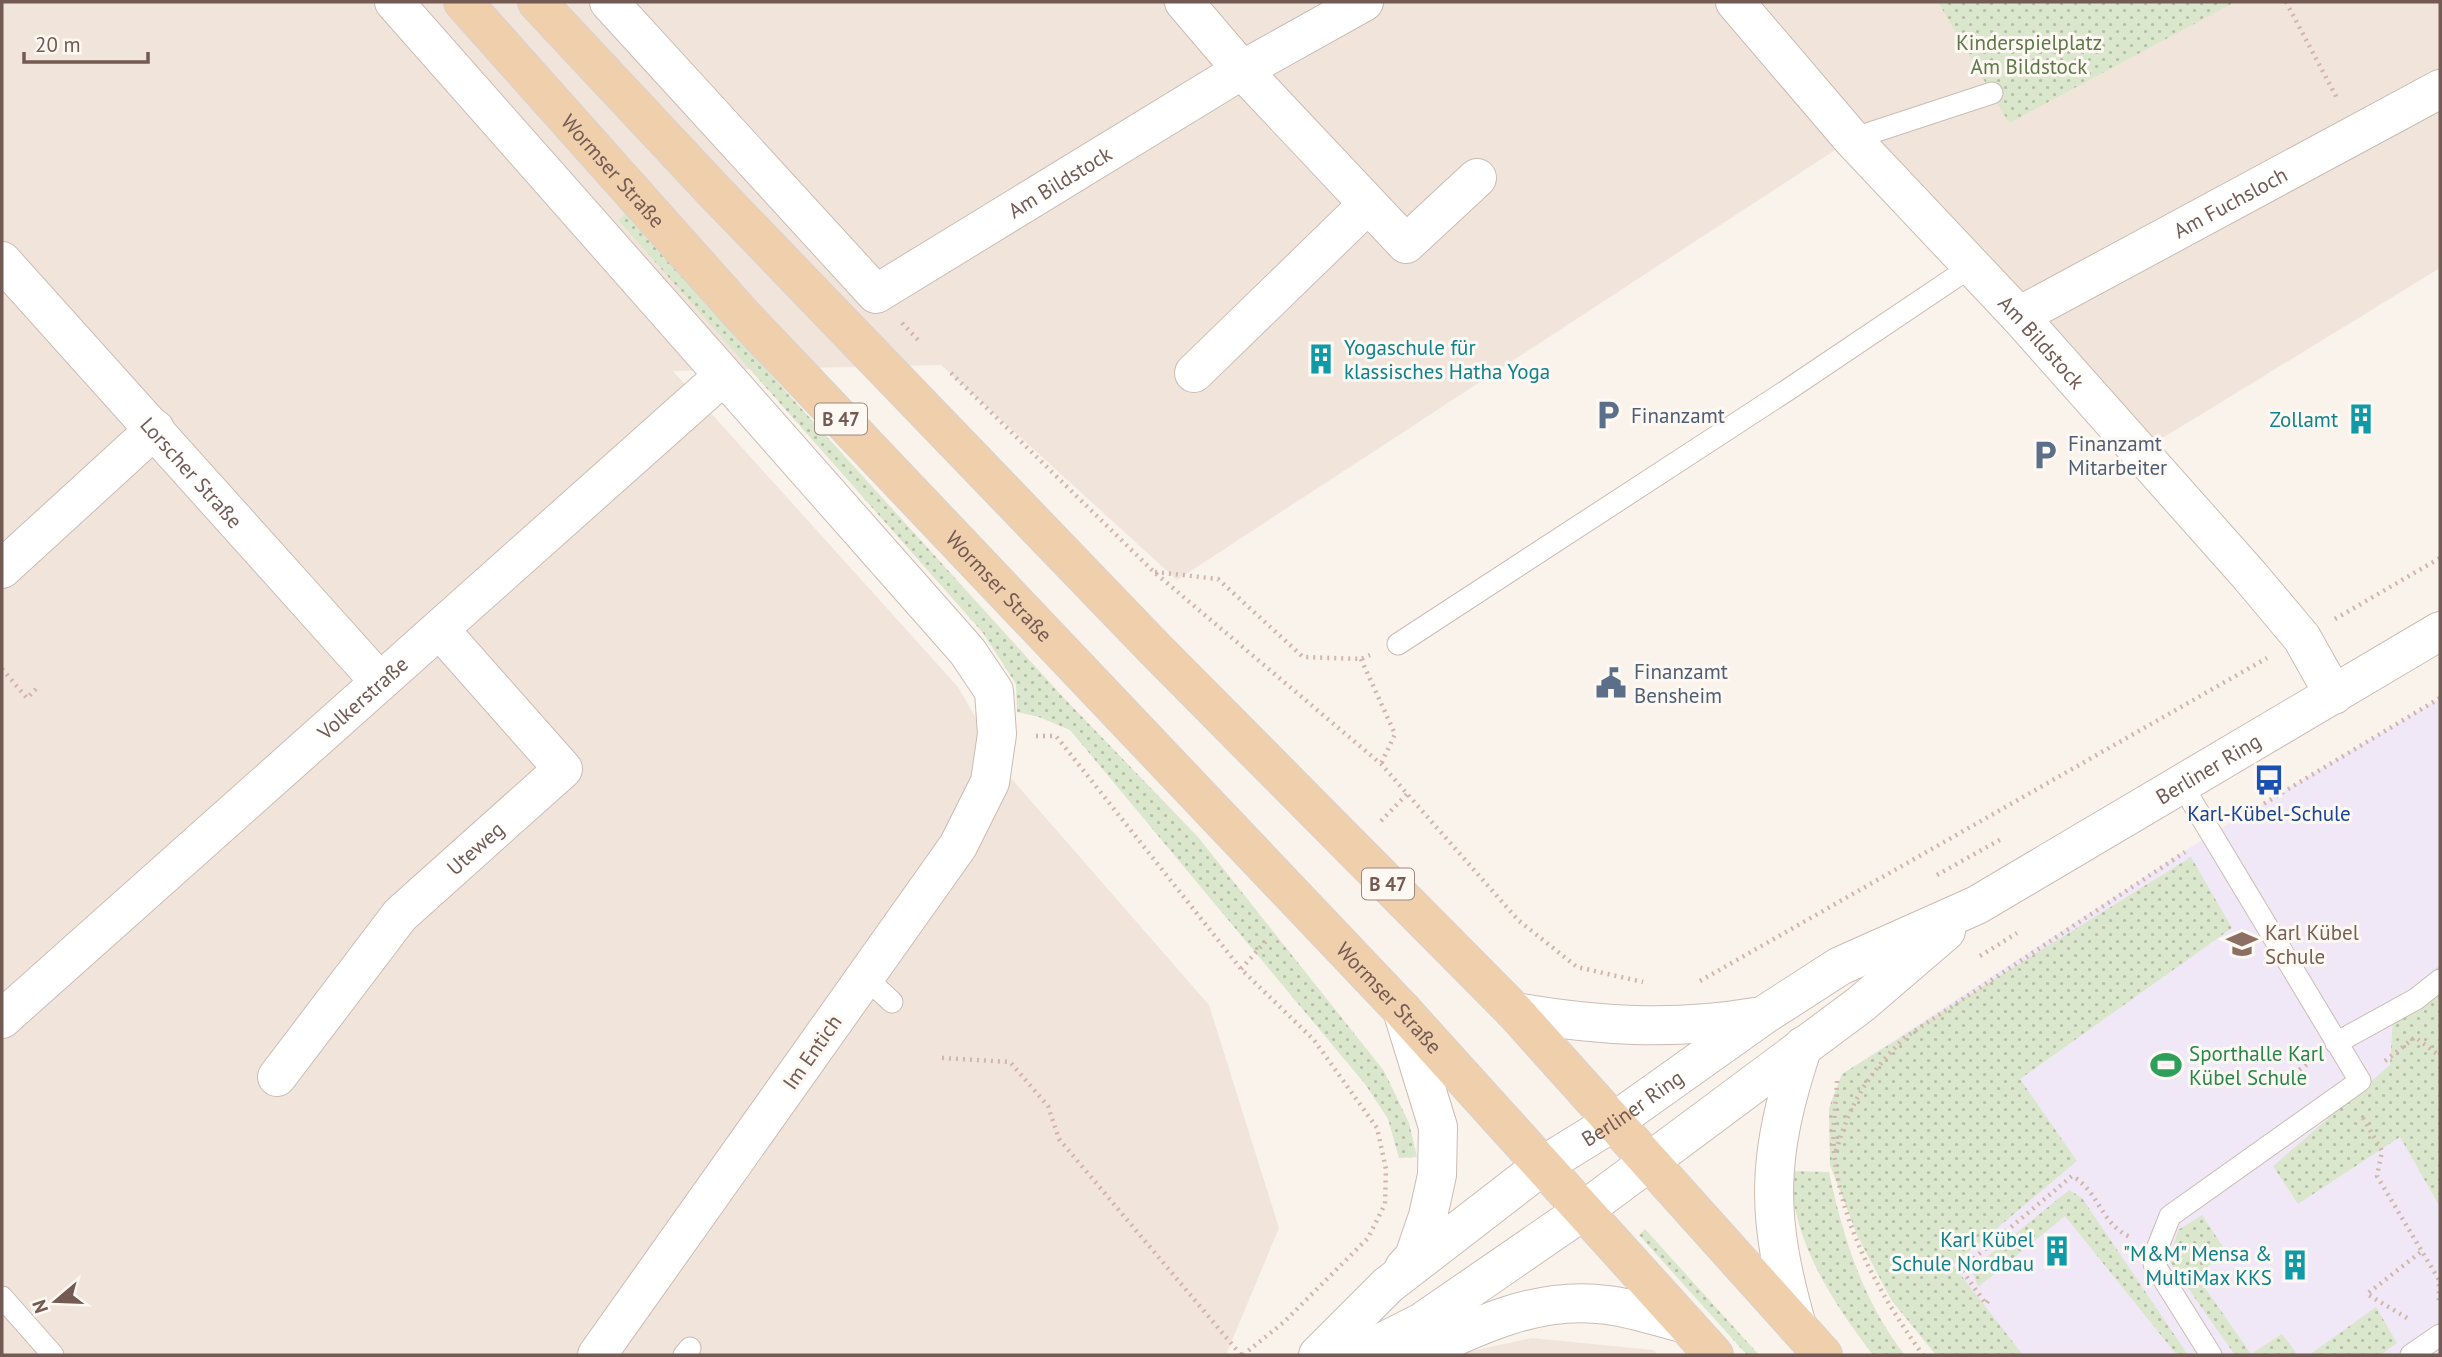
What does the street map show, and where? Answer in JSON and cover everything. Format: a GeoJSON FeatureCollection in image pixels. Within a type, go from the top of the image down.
{"type":"FeatureCollection","features":[{"type":"Feature","properties":{"kind":"main road","name":"Wormser Straße"},"geometry":{"type":"LineString","coordinates":[[463,2],[743,316],[1402,1010],[1542,1166]]}},
{"type":"Feature","properties":{"kind":"main road","name":"B 47"},"geometry":{"type":"LineString","coordinates":[[537,2],[722,200],[1156,650],[1515,1012],[1823,1355]]}},
{"type":"Feature","properties":{"kind":"main road","name":"B 47"},"geometry":{"type":"LineString","coordinates":[[1542,1166],[1714,1355]]}},
{"type":"Feature","properties":{"kind":"street"},"geometry":{"type":"LineString","coordinates":[[394,2],[722,377]]}},
{"type":"Feature","properties":{"kind":"street"},"geometry":{"type":"LineString","coordinates":[[610,2],[876,294]]}},
{"type":"Feature","properties":{"kind":"street"},"geometry":{"type":"LineString","coordinates":[[1184,2],[1242,70],[1406,244],[1477,178]]}},
{"type":"Feature","properties":{"kind":"street","name":"Am Bildstock"},"geometry":{"type":"LineString","coordinates":[[876,294],[1242,70],[1364,2]]}},
{"type":"Feature","properties":{"kind":"street","name":"Am Bildstock"},"geometry":{"type":"LineString","coordinates":[[1735,2],[1852,139],[2019,316],[2302,638],[2334,695]]}},
{"type":"Feature","properties":{"kind":"street","name":"Am Fuchsloch"},"geometry":{"type":"LineString","coordinates":[[2019,316],[2440,89]]}},
{"type":"Feature","properties":{"kind":"street"},"geometry":{"type":"LineString","coordinates":[[1194,373],[1367,205]]}},
{"type":"Feature","properties":{"kind":"street","name":"Lorscher Straße"},"geometry":{"type":"LineString","coordinates":[[2,261],[380,682]]}},
{"type":"Feature","properties":{"kind":"street","name":"Volkerstraße"},"geometry":{"type":"LineString","coordinates":[[2,1019],[722,377]]}},
{"type":"Feature","properties":{"kind":"street","name":"Im Entich"},"geometry":{"type":"LineString","coordinates":[[597,1355],[878,989],[958,846],[990,782],[997,734],[994,691],[967,651],[722,377]]}},
{"type":"Feature","properties":{"kind":"street"},"geometry":{"type":"LineString","coordinates":[[2,569],[155,429]]}},
{"type":"Feature","properties":{"kind":"street","name":"Uteweg"},"geometry":{"type":"LineString","coordinates":[[277,1077],[400,915],[563,769],[440,630]]}},
{"type":"Feature","properties":{"kind":"street","name":"Berliner Ring"},"geometry":{"type":"LineString","coordinates":[[1318,1355],[1388,1285],[1542,1166],[1615,1121],[1764,1015],[1840,966],[1977,905],[2440,631]]}},
{"type":"Feature","properties":{"kind":"street","name":"Berliner Ring"},"geometry":{"type":"LineString","coordinates":[[1357,1355],[1422,1322],[1583,1211],[1861,1004],[1977,905]]}},
{"type":"Feature","properties":{"kind":"street"},"geometry":{"type":"LineString","coordinates":[[1388,1285],[1414,1256],[1428,1216],[1437,1175],[1438,1127],[1402,1010]]}},
{"type":"Feature","properties":{"kind":"street"},"geometry":{"type":"LineString","coordinates":[[1515,1012],[1584,1023],[1651,1027],[1691,1026],[1764,1015]]}},
{"type":"Feature","properties":{"kind":"street"},"geometry":{"type":"LineString","coordinates":[[1797,1326],[1780,1267],[1772,1207],[1774,1152],[1803,1046]]}},
{"type":"Feature","properties":{"kind":"street"},"geometry":{"type":"LineString","coordinates":[[1417,1355],[1478,1325],[1523,1310],[1554,1306],[1606,1304],[1686,1324]]}},
{"type":"Feature","properties":{"kind":"lane"},"geometry":{"type":"LineString","coordinates":[[1852,139],[1992,93]]}},
{"type":"Feature","properties":{"kind":"lane"},"geometry":{"type":"LineString","coordinates":[[1398,643],[1789,389],[1972,266]]}},
{"type":"Feature","properties":{"kind":"lane"},"geometry":{"type":"LineString","coordinates":[[2182,785],[2336,1043],[2353,1085],[2170,1216],[2154,1264],[2211,1355]]}},
{"type":"Feature","properties":{"kind":"lane"},"geometry":{"type":"LineString","coordinates":[[2336,1043],[2416,999],[2440,980]]}},
{"type":"Feature","properties":{"kind":"lane"},"geometry":{"type":"LineString","coordinates":[[2,1297],[53,1355]]}},
{"type":"Feature","properties":{"kind":"lane"},"geometry":{"type":"LineString","coordinates":[[2411,1355],[2439,1335]]}},
{"type":"Feature","properties":{"kind":"path"},"geometry":{"type":"LineString","coordinates":[[2286,2],[2356,136]]}},
{"type":"Feature","properties":{"kind":"path"},"geometry":{"type":"LineString","coordinates":[[876,294],[923,344]]}},
{"type":"Feature","properties":{"kind":"path"},"geometry":{"type":"LineString","coordinates":[[942,365],[1154,572],[1381,764],[1518,920],[1577,967],[1646,983]]}},
{"type":"Feature","properties":{"kind":"path"},"geometry":{"type":"LineString","coordinates":[[1699,982],[2440,558]]}},
{"type":"Feature","properties":{"kind":"path"},"geometry":{"type":"LineString","coordinates":[[1154,572],[1218,579],[1303,657],[1361,659],[1398,643]]}},
{"type":"Feature","properties":{"kind":"path"},"geometry":{"type":"LineString","coordinates":[[1361,659],[1395,734],[1381,764]]}},
{"type":"Feature","properties":{"kind":"path"},"geometry":{"type":"LineString","coordinates":[[2,669],[27,698],[38,687]]}},
{"type":"Feature","properties":{"kind":"path"},"geometry":{"type":"LineString","coordinates":[[1834,1158],[1848,1111],[1877,1066],[1904,1038],[2211,834],[2440,698]]}},
{"type":"Feature","properties":{"kind":"path"},"geometry":{"type":"LineString","coordinates":[[942,1058],[1010,1062],[1048,1106],[1059,1139],[1242,1355],[1284,1322],[1368,1238],[1385,1204],[1386,1169],[1377,1128],[1314,1040],[1241,970],[1056,736]]}},
{"type":"Feature","properties":{"kind":"path"},"geometry":{"type":"LineString","coordinates":[[1381,821],[1408,793]]}},
{"type":"Feature","properties":{"kind":"path"},"geometry":{"type":"LineString","coordinates":[[1241,970],[1266,941]]}},
{"type":"Feature","properties":{"kind":"path"},"geometry":{"type":"LineString","coordinates":[[2422,1251],[2367,1294],[2439,1335],[2439,1280],[2422,1251],[2377,1176],[2382,1151],[2353,1085],[2416,1037],[2440,1056]]}},
{"type":"Feature","properties":{"kind":"path"},"geometry":{"type":"LineString","coordinates":[[1838,1068],[1834,1158],[1841,1197],[1854,1234],[1894,1314],[1923,1355]]}},
{"type":"Feature","properties":{"kind":"path"},"geometry":{"type":"LineString","coordinates":[[1988,1301],[1986,1304],[1961,1269],[2072,1176],[2083,1182],[2115,1230],[2157,1249]]}},
{"type":"Feature","properties":{"kind":"shaded area"},"geometry":{"type":"Polygon","coordinates":[[[2,2],[2440,2],[2440,268],[2130,458],[1852,139],[1177,580],[941,365],[673,371],[958,687],[1011,778],[1209,1005],[1279,1228],[1226,1355],[2,1355],[2,2]]]}},
{"type":"Feature","properties":{"kind":"shaded area","name":"Karl Kübel Schule"},"geometry":{"type":"Polygon","coordinates":[[[2440,698],[2440,1355],[1936,1355],[1892,1301],[1858,1237],[1830,1165],[1829,1108],[1842,1074],[2211,834],[2440,698]]]}},
{"type":"Feature","properties":{"kind":"shaded area"},"geometry":{"type":"Polygon","coordinates":[[[1532,1338],[1653,1350],[1658,1355],[1453,1355],[1532,1338]]]}},
{"type":"Feature","properties":{"kind":"green space","name":"Kinderspielplatz Am Bildstock"},"geometry":{"type":"Polygon","coordinates":[[[1938,2],[2235,2],[2009,123],[1938,2]]]}},
{"type":"Feature","properties":{"kind":"green space"},"geometry":{"type":"Polygon","coordinates":[[[625,214],[1062,696],[1198,837],[1384,1071],[1409,1123],[1417,1157],[1399,1158],[1388,1119],[1365,1084],[1070,730],[1039,717],[1017,712],[1016,684],[983,633],[618,220],[625,214]]]}},
{"type":"Feature","properties":{"kind":"green space"},"geometry":{"type":"Polygon","coordinates":[[[2191,857],[2232,928],[2020,1079],[2077,1161],[1953,1265],[2023,1355],[1936,1355],[1892,1301],[1858,1237],[1830,1165],[1829,1108],[1842,1074],[2191,857]]]}},
{"type":"Feature","properties":{"kind":"green space"},"geometry":{"type":"Polygon","coordinates":[[[2440,965],[2440,1207],[2400,1137],[2298,1204],[2273,1166],[2390,1065],[2394,1003],[2440,965]]]}},
{"type":"Feature","properties":{"kind":"green space"},"geometry":{"type":"Polygon","coordinates":[[[1790,1171],[1829,1172],[1856,1268],[1877,1313],[1905,1355],[1873,1355],[1829,1291],[1798,1222],[1790,1171]]]}},
{"type":"Feature","properties":{"kind":"green space"},"geometry":{"type":"Polygon","coordinates":[[[2069,1190],[2082,1198],[2188,1355],[2177,1355],[2065,1216],[1978,1287],[1972,1269],[2069,1190]]]}},
{"type":"Feature","properties":{"kind":"green space"},"geometry":{"type":"Polygon","coordinates":[[[2202,1215],[2227,1253],[2196,1275],[2251,1354],[2282,1334],[2298,1355],[2235,1355],[2169,1261],[2178,1230],[2202,1215]]]}},
{"type":"Feature","properties":{"kind":"green space"},"geometry":{"type":"Polygon","coordinates":[[[1645,1229],[1759,1355],[1747,1355],[1639,1235],[1645,1229]]]}},
{"type":"Feature","properties":{"kind":"green space"},"geometry":{"type":"Polygon","coordinates":[[[2376,1307],[2397,1343],[2380,1355],[2309,1355],[2376,1307]]]}},
{"type":"Feature","properties":{"kind":"place","name":"Yogaschule für klassisches Hatha Yoga"},"geometry":{"type":"Point","coordinates":[1321,359]}},
{"type":"Feature","properties":{"kind":"place","name":"Finanzamt"},"geometry":{"type":"Point","coordinates":[1608,415]}},
{"type":"Feature","properties":{"kind":"place","name":"Zollamt"},"geometry":{"type":"Point","coordinates":[2361,419]}},
{"type":"Feature","properties":{"kind":"place","name":"Finanzamt Mitarbeiter"},"geometry":{"type":"Point","coordinates":[2045,455]}},
{"type":"Feature","properties":{"kind":"place","name":"Finanzamt Bensheim"},"geometry":{"type":"Point","coordinates":[1611,683]}},
{"type":"Feature","properties":{"kind":"place","name":"Karl-Kübel-Schule"},"geometry":{"type":"Point","coordinates":[2269,780]}},
{"type":"Feature","properties":{"kind":"place","name":"Karl Kübel Schule"},"geometry":{"type":"Point","coordinates":[2242,944]}},
{"type":"Feature","properties":{"kind":"place","name":"Sporthalle Karl Kübel Schule"},"geometry":{"type":"Point","coordinates":[2166,1065]}},
{"type":"Feature","properties":{"kind":"place","name":"Karl Kübel Schule Nordbau"},"geometry":{"type":"Point","coordinates":[2057,1251]}},
{"type":"Feature","properties":{"kind":"place","name":"\"M&M\" Mensa & MultiMax KKS"},"geometry":{"type":"Point","coordinates":[2295,1265]}}]}
